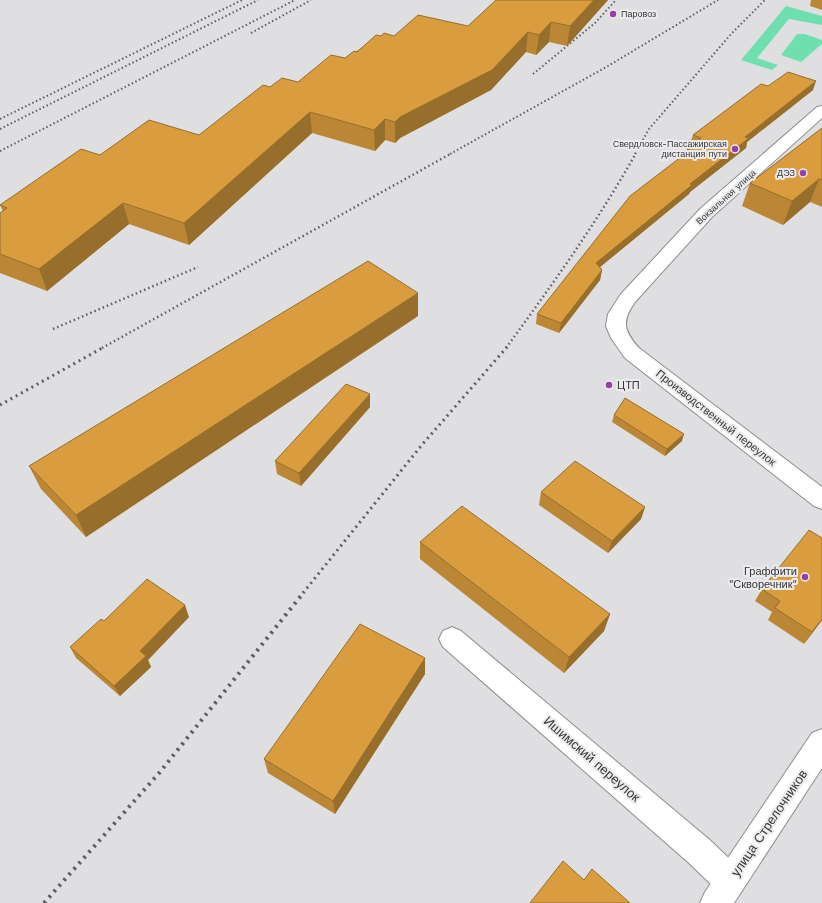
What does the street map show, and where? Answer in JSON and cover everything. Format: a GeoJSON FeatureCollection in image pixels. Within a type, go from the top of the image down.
{"type":"FeatureCollection","features":[{"type":"Feature","properties":{"kind":"street","name":"Вокзальная улица"},"geometry":{"type":"LineString","coordinates":[[616,331],[615,321],[619,309],[706,213],[822,110]]}},
{"type":"Feature","properties":{"kind":"street","name":"Производственный переулок"},"geometry":{"type":"LineString","coordinates":[[616,331],[632,353],[822,500]]}},
{"type":"Feature","properties":{"kind":"street","name":"Ишимский переулок"},"geometry":{"type":"LineString","coordinates":[[452,639],[700,852],[723,892]]}},
{"type":"Feature","properties":{"kind":"street","name":"улица Стрелочников"},"geometry":{"type":"LineString","coordinates":[[723,892],[822,743]]}},
{"type":"Feature","properties":{"kind":"green space"},"geometry":{"type":"Polygon","coordinates":[[[786,6],[822,16],[822,25],[789,19],[757,58],[778,65],[772,70],[741,60],[786,6]]]}},
{"type":"Feature","properties":{"kind":"green space"},"geometry":{"type":"Polygon","coordinates":[[[797,34],[805,34],[822,40],[822,44],[801,62],[781,55],[797,34]]]}},
{"type":"Feature","properties":{"kind":"building"},"geometry":{"type":"Polygon","coordinates":[[[496,0],[594,0],[570,26],[551,22],[539,35],[528,32],[492,70],[400,117],[395,122],[385,119],[374,130],[310,112],[184,223],[123,203],[39,269],[0,254],[0,213],[7,208],[0,205],[81,149],[100,155],[149,120],[199,135],[263,85],[270,87],[282,78],[298,82],[331,55],[345,58],[354,51],[357,52],[376,35],[381,36],[384,33],[394,36],[418,15],[468,26],[496,0]]]}},
{"type":"Feature","properties":{"kind":"building"},"geometry":{"type":"Polygon","coordinates":[[[788,72],[816,81],[745,137],[749,138],[690,184],[692,185],[596,263],[602,270],[561,323],[537,314],[630,196],[690,150],[687,149],[701,138],[693,135],[761,84],[768,86],[788,72]]]}},
{"type":"Feature","properties":{"kind":"building"},"geometry":{"type":"Polygon","coordinates":[[[822,128],[822,180],[819,179],[792,201],[750,183],[822,128]]]}},
{"type":"Feature","properties":{"kind":"building"},"geometry":{"type":"Polygon","coordinates":[[[368,261],[418,293],[76,515],[29,466],[368,261]]]}},
{"type":"Feature","properties":{"kind":"building"},"geometry":{"type":"Polygon","coordinates":[[[346,384],[370,394],[299,473],[275,461],[346,384]]]}},
{"type":"Feature","properties":{"kind":"building"},"geometry":{"type":"Polygon","coordinates":[[[625,398],[684,434],[667,449],[614,415],[625,398]]]}},
{"type":"Feature","properties":{"kind":"building"},"geometry":{"type":"Polygon","coordinates":[[[575,461],[645,507],[612,541],[541,492],[575,461]]]}},
{"type":"Feature","properties":{"kind":"building"},"geometry":{"type":"Polygon","coordinates":[[[462,506],[610,614],[569,657],[420,542],[462,506]]]}},
{"type":"Feature","properties":{"kind":"building"},"geometry":{"type":"Polygon","coordinates":[[[809,530],[822,538],[822,619],[812,632],[775,608],[780,601],[762,589],[809,530]]]}},
{"type":"Feature","properties":{"kind":"building"},"geometry":{"type":"Polygon","coordinates":[[[147,579],[185,605],[140,651],[146,656],[114,686],[70,647],[101,619],[104,621],[147,579]]]}},
{"type":"Feature","properties":{"kind":"building"},"geometry":{"type":"Polygon","coordinates":[[[360,624],[425,658],[333,801],[264,759],[360,624]]]}},
{"type":"Feature","properties":{"kind":"building"},"geometry":{"type":"Polygon","coordinates":[[[563,861],[584,880],[592,869],[630,903],[530,903],[563,861]]]}},
{"type":"Feature","properties":{"kind":"railway"},"geometry":{"type":"LineString","coordinates":[[0,119],[242,0]]}},
{"type":"Feature","properties":{"kind":"railway"},"geometry":{"type":"LineString","coordinates":[[0,129],[258,0]]}},
{"type":"Feature","properties":{"kind":"railway"},"geometry":{"type":"LineString","coordinates":[[0,151],[295,0]]}},
{"type":"Feature","properties":{"kind":"railway"},"geometry":{"type":"LineString","coordinates":[[251,33],[311,0]]}},
{"type":"Feature","properties":{"kind":"railway"},"geometry":{"type":"LineString","coordinates":[[533,74],[595,23],[616,0]]}},
{"type":"Feature","properties":{"kind":"railway"},"geometry":{"type":"LineString","coordinates":[[450,154],[608,66],[718,0]]}},
{"type":"Feature","properties":{"kind":"railway"},"geometry":{"type":"LineString","coordinates":[[635,154],[649,129],[732,33],[765,0]]}},
{"type":"Feature","properties":{"kind":"railway"},"geometry":{"type":"LineString","coordinates":[[102,348],[452,153]]}},
{"type":"Feature","properties":{"kind":"railway"},"geometry":{"type":"LineString","coordinates":[[506,348],[590,228],[636,153]]}},
{"type":"Feature","properties":{"kind":"railway"},"geometry":{"type":"LineString","coordinates":[[53,329],[198,267]]}},
{"type":"Feature","properties":{"kind":"railway"},"geometry":{"type":"LineString","coordinates":[[0,405],[104,347]]}},
{"type":"Feature","properties":{"kind":"railway"},"geometry":{"type":"LineString","coordinates":[[303,593],[421,446],[507,347]]}},
{"type":"Feature","properties":{"kind":"railway"},"geometry":{"type":"LineString","coordinates":[[44,903],[160,772],[304,592]]}},
{"type":"Feature","properties":{"kind":"place","name":"Паровоз"},"geometry":{"type":"Point","coordinates":[613,14]}},
{"type":"Feature","properties":{"kind":"place","name":"Свердловск-Пассажирская дистанция пути"},"geometry":{"type":"Point","coordinates":[735,149]}},
{"type":"Feature","properties":{"kind":"place","name":"ДЭЗ"},"geometry":{"type":"Point","coordinates":[803,173]}},
{"type":"Feature","properties":{"kind":"place","name":"ЦТП"},"geometry":{"type":"Point","coordinates":[609,385]}},
{"type":"Feature","properties":{"kind":"place","name":"Граффити \"Скворечник\""},"geometry":{"type":"Point","coordinates":[805,577]}}]}
